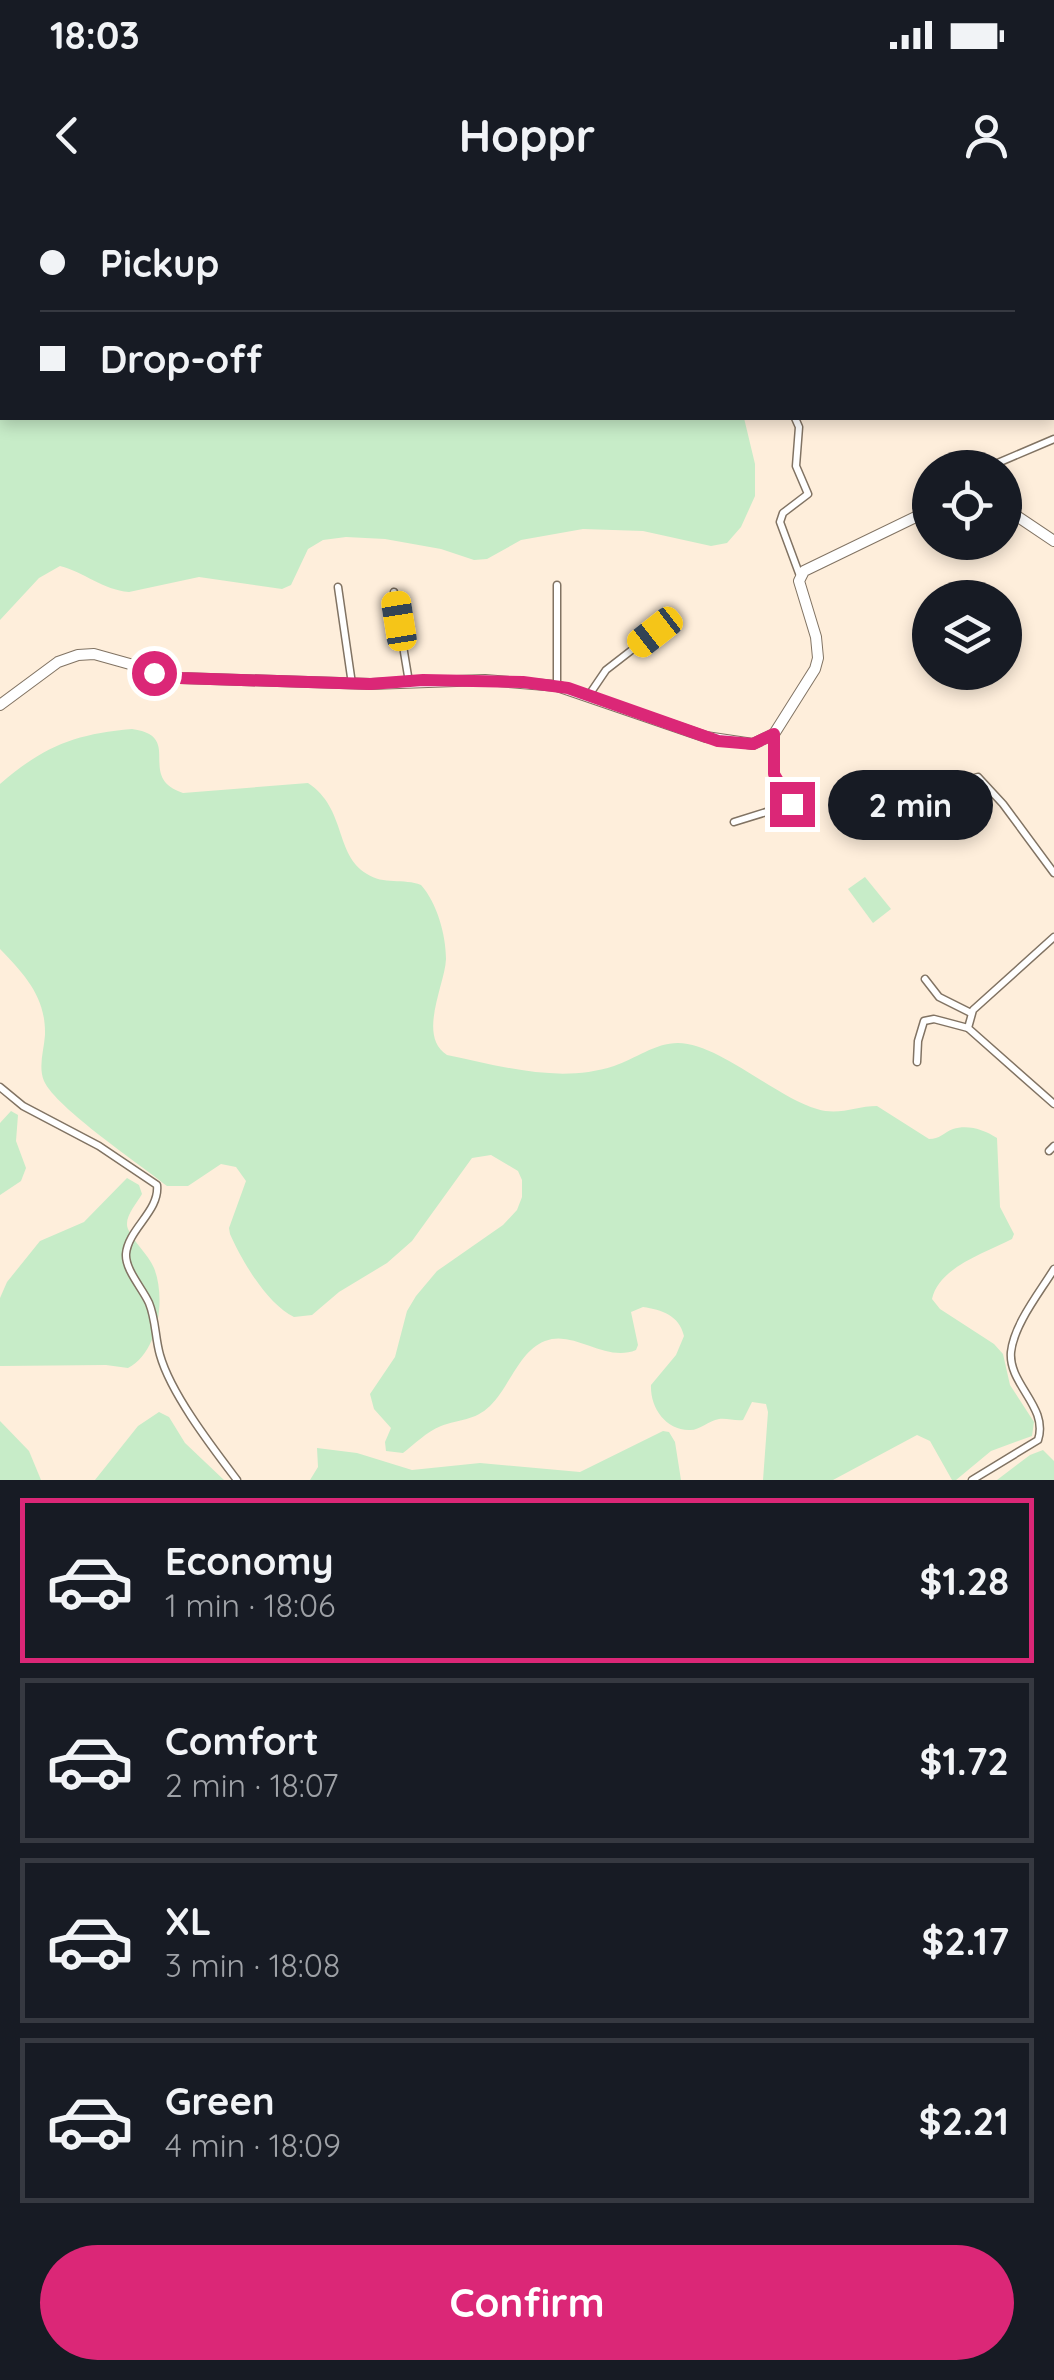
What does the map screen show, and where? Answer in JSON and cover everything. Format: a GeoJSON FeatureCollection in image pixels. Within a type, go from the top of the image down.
{"type":"FeatureCollection","features":[{"type":"Feature","properties":{"kind":"street"},"geometry":{"type":"LineString","coordinates":[[734,822],[792,804],[774,774],[774,734],[818,658],[800,576],[780,522],[783,514],[808,494],[796,466],[796,420]]}},
{"type":"Feature","properties":{"kind":"street"},"geometry":{"type":"LineString","coordinates":[[1022,453],[1054,439]]}},
{"type":"Feature","properties":{"kind":"street"},"geometry":{"type":"LineString","coordinates":[[800,576],[809,568],[912,519]]}},
{"type":"Feature","properties":{"kind":"street"},"geometry":{"type":"LineString","coordinates":[[1022,519],[1054,541]]}},
{"type":"Feature","properties":{"kind":"street"},"geometry":{"type":"LineString","coordinates":[[557,585],[558,686]]}},
{"type":"Feature","properties":{"kind":"street"},"geometry":{"type":"LineString","coordinates":[[338,587],[352,684]]}},
{"type":"Feature","properties":{"kind":"street"},"geometry":{"type":"LineString","coordinates":[[394,592],[408,682]]}},
{"type":"Feature","properties":{"kind":"street"},"geometry":{"type":"LineString","coordinates":[[589,696],[606,670],[655,632]]}},
{"type":"Feature","properties":{"kind":"street"},"geometry":{"type":"LineString","coordinates":[[0,705],[46,669],[86,654],[180,678],[352,684],[485,680],[558,686],[718,741],[753,744],[774,734]]}},
{"type":"Feature","properties":{"kind":"street"},"geometry":{"type":"LineString","coordinates":[[943,812],[936,788],[978,777],[1054,873]]}},
{"type":"Feature","properties":{"kind":"street"},"geometry":{"type":"LineString","coordinates":[[968,1028],[972,1013],[1054,937]]}},
{"type":"Feature","properties":{"kind":"street"},"geometry":{"type":"LineString","coordinates":[[925,979],[939,996],[972,1013]]}},
{"type":"Feature","properties":{"kind":"street"},"geometry":{"type":"LineString","coordinates":[[917,1062],[924,1021],[934,1019],[968,1028],[1054,1104]]}},
{"type":"Feature","properties":{"kind":"street"},"geometry":{"type":"LineString","coordinates":[[0,1087],[23,1106],[99,1146],[157,1186],[154,1203],[130,1242],[126,1261],[151,1308],[159,1354],[167,1373],[202,1434],[236,1480]]}},
{"type":"Feature","properties":{"kind":"street"},"geometry":{"type":"LineString","coordinates":[[972,1480],[1038,1440],[1040,1424],[1013,1368],[1011,1352],[1023,1322],[1054,1269]]}},
{"type":"Feature","properties":{"kind":"green space"},"geometry":{"type":"Polygon","coordinates":[[[0,420],[744,420],[755,464],[755,496],[741,527],[727,543],[711,546],[643,531],[583,529],[521,540],[487,559],[474,560],[441,549],[346,537],[323,540],[308,549],[291,585],[282,589],[199,577],[129,592],[60,566],[39,578],[0,620],[0,420]]]}},
{"type":"Feature","properties":{"kind":"green space"},"geometry":{"type":"Polygon","coordinates":[[[132,729],[156,740],[162,777],[183,793],[308,783],[329,805],[349,855],[357,865],[380,879],[421,885],[436,910],[444,940],[445,970],[433,1023],[438,1046],[447,1055],[509,1068],[572,1073],[614,1066],[661,1046],[694,1045],[817,1109],[840,1111],[877,1106],[929,1139],[965,1127],[997,1138],[1000,1207],[1014,1234],[1012,1239],[953,1270],[936,1288],[932,1299],[940,1309],[1003,1354],[1010,1385],[1034,1422],[1032,1436],[991,1451],[956,1480],[952,1480],[930,1441],[917,1435],[833,1480],[763,1480],[766,1404],[752,1402],[743,1420],[719,1419],[693,1430],[673,1426],[661,1416],[653,1401],[651,1385],[676,1355],[684,1336],[669,1315],[643,1307],[631,1312],[636,1350],[613,1352],[567,1339],[545,1341],[521,1361],[484,1411],[436,1429],[403,1453],[386,1451],[391,1428],[374,1409],[370,1394],[395,1357],[407,1311],[437,1271],[503,1225],[517,1210],[522,1180],[518,1171],[491,1155],[472,1158],[412,1241],[312,1315],[294,1317],[265,1292],[230,1234],[246,1181],[236,1167],[221,1164],[188,1186],[167,1186],[81,1121],[52,1092],[41,1070],[45,1035],[38,998],[0,949],[0,784],[31,760],[61,744],[132,729]]]}},
{"type":"Feature","properties":{"kind":"green space"},"geometry":{"type":"Polygon","coordinates":[[[865,877],[891,909],[873,923],[848,889],[865,877]]]}},
{"type":"Feature","properties":{"kind":"green space"},"geometry":{"type":"Polygon","coordinates":[[[11,1111],[18,1115],[16,1141],[26,1168],[21,1181],[0,1195],[0,1123],[11,1111]]]}},
{"type":"Feature","properties":{"kind":"green space"},"geometry":{"type":"Polygon","coordinates":[[[127,1178],[139,1185],[142,1194],[129,1215],[128,1229],[158,1280],[157,1323],[147,1350],[128,1368],[0,1366],[0,1298],[7,1282],[40,1241],[84,1222],[127,1178]]]}},
{"type":"Feature","properties":{"kind":"green space"},"geometry":{"type":"Polygon","coordinates":[[[159,1412],[169,1417],[185,1443],[224,1480],[95,1480],[138,1426],[159,1412]]]}},
{"type":"Feature","properties":{"kind":"green space"},"geometry":{"type":"Polygon","coordinates":[[[0,1421],[29,1451],[41,1480],[0,1480],[0,1421]]]}},
{"type":"Feature","properties":{"kind":"green space"},"geometry":{"type":"Polygon","coordinates":[[[663,1431],[669,1432],[675,1442],[681,1480],[310,1480],[318,1467],[317,1448],[357,1453],[412,1470],[480,1463],[580,1472],[663,1431]]]}},
{"type":"Feature","properties":{"kind":"green space"},"geometry":{"type":"Polygon","coordinates":[[[1043,1450],[1054,1461],[1054,1480],[997,1480],[1030,1455],[1043,1450]]]}},
{"type":"Feature","properties":{"kind":"route"},"geometry":{"type":"LineString","coordinates":[[154,673],[180,678],[352,684],[485,680],[558,686],[718,741],[753,744],[774,734],[774,774],[792,804]]}}]}
